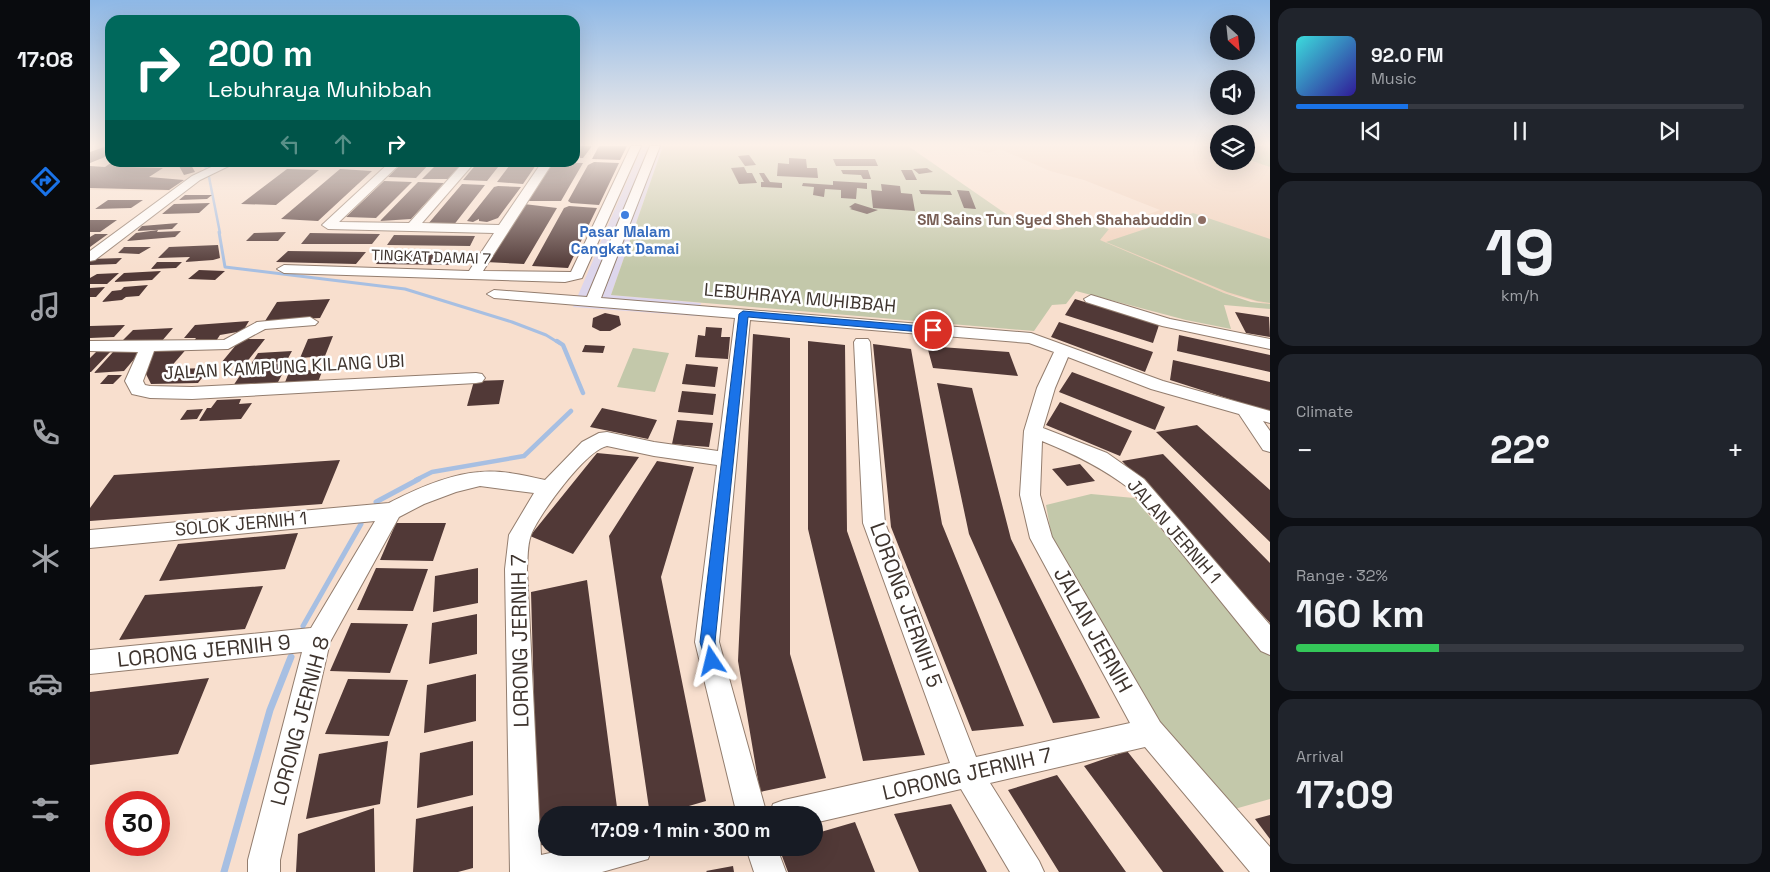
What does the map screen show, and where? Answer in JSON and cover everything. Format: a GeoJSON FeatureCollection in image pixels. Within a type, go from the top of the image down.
{"type":"FeatureCollection","features":[{"type":"Feature","properties":{"kind":"street"},"geometry":{"type":"LineString","coordinates":[[90,258],[184,187]]}},
{"type":"Feature","properties":{"kind":"street"},"geometry":{"type":"LineString","coordinates":[[370,187],[328,225],[502,229]]}},
{"type":"Feature","properties":{"kind":"street"},"geometry":{"type":"LineString","coordinates":[[412,227],[448,187]]}},
{"type":"Feature","properties":{"kind":"street"},"geometry":{"type":"LineString","coordinates":[[474,275],[531,187]]}},
{"type":"Feature","properties":{"kind":"street"},"geometry":{"type":"LineString","coordinates":[[577,275],[617,187]]}},
{"type":"Feature","properties":{"kind":"street"},"geometry":{"type":"LineString","coordinates":[[593,301],[639,187]]}},
{"type":"Feature","properties":{"kind":"street","name":"TINGKAT DAMAI 7"},"geometry":{"type":"LineString","coordinates":[[284,269],[565,278],[577,275]]}},
{"type":"Feature","properties":{"kind":"street","name":"LEBUHRAYA MUHIBBAH"},"geometry":{"type":"LineString","coordinates":[[494,294],[1031,338],[1157,385],[1270,417]]}},
{"type":"Feature","properties":{"kind":"street"},"geometry":{"type":"LineString","coordinates":[[1091,299],[1174,325],[1270,344]]}},
{"type":"Feature","properties":{"kind":"street"},"geometry":{"type":"LineString","coordinates":[[743,314],[707,642],[750,806]]}},
{"type":"Feature","properties":{"kind":"street"},"geometry":{"type":"LineString","coordinates":[[148,347],[169,344],[228,344],[262,325],[310,322]]}},
{"type":"Feature","properties":{"kind":"street","name":"LORONG JERNIH 5"},"geometry":{"type":"LineString","coordinates":[[862,342],[874,523],[968,774],[1028,872]]}},
{"type":"Feature","properties":{"kind":"street","name":"JALAN KAMPUNG KILANG UBI"},"geometry":{"type":"LineString","coordinates":[[90,346],[148,347],[134,381],[138,390],[150,392],[192,393],[476,378]]}},
{"type":"Feature","properties":{"kind":"street","name":"JALAN JERNIH"},"geometry":{"type":"LineString","coordinates":[[1063,350],[1046,388],[1033,431],[1030,495],[1041,538],[1150,732],[1270,871]]}},
{"type":"Feature","properties":{"kind":"street"},"geometry":{"type":"LineString","coordinates":[[1246,411],[1270,444]]}},
{"type":"Feature","properties":{"kind":"street","name":"JALAN JERNIH 1"},"geometry":{"type":"LineString","coordinates":[[1033,431],[1092,453],[1116,466],[1136,484],[1270,643]]}},
{"type":"Feature","properties":{"kind":"street","name":"LORONG JERNIH 7"},"geometry":{"type":"LineString","coordinates":[[526,872],[516,569],[519,536],[526,521],[549,488],[592,444],[599,440],[607,439],[654,449],[726,459]]}},
{"type":"Feature","properties":{"kind":"street"},"geometry":{"type":"LineString","coordinates":[[392,511],[417,498],[452,485],[480,479],[520,482],[549,488]]}},
{"type":"Feature","properties":{"kind":"street","name":"SOLOK JERNIH 1"},"geometry":{"type":"LineString","coordinates":[[90,539],[392,511]]}},
{"type":"Feature","properties":{"kind":"street","name":"LORONG JERNIH 8"},"geometry":{"type":"LineString","coordinates":[[264,872],[264,860],[318,639],[392,511]]}},
{"type":"Feature","properties":{"kind":"street","name":"LORONG JERNIH 9"},"geometry":{"type":"LineString","coordinates":[[90,662],[318,639]]}},
{"type":"Feature","properties":{"kind":"street","name":"LORONG JERNIH 7"},"geometry":{"type":"LineString","coordinates":[[823,806],[1150,732]]}},
{"type":"Feature","properties":{"kind":"street"},"geometry":{"type":"LineString","coordinates":[[537,872],[604,856]]}},
{"type":"Feature","properties":{"kind":"street"},"geometry":{"type":"LineString","coordinates":[[765,856],[770,872]]}},
{"type":"Feature","properties":{"kind":"shaded area"},"geometry":{"type":"Polygon","coordinates":[[[90,187],[176,187],[170,191],[90,190],[90,187]]]}},
{"type":"Feature","properties":{"kind":"shaded area","name":"Pasar Malam Cangkat Damai"},"geometry":{"type":"Polygon","coordinates":[[[625,187],[649,187],[611,295],[701,303],[697,316],[573,307],[625,187]]]}},
{"type":"Feature","properties":{"kind":"shaded area","name":"SM Sains Tun Syed Sheh Shahabuddin"},"geometry":{"type":"Polygon","coordinates":[[[1101,187],[1270,187],[1270,305],[1224,293],[1099,240],[1109,229],[1160,210],[1101,187]]]}},
{"type":"Feature","properties":{"kind":"green space"},"geometry":{"type":"Polygon","coordinates":[[[649,187],[967,187],[1009,216],[1035,228],[1058,230],[1088,222],[1109,229],[1100,240],[1224,293],[1251,302],[1270,304],[1270,309],[1224,305],[1231,329],[1186,320],[1076,291],[1066,304],[1052,305],[1034,331],[611,295],[649,187]]]}},
{"type":"Feature","properties":{"kind":"green space"},"geometry":{"type":"Polygon","coordinates":[[[1193,213],[1270,239],[1270,303],[1227,292],[1106,242],[1193,213]]]}},
{"type":"Feature","properties":{"kind":"green space"},"geometry":{"type":"Polygon","coordinates":[[[633,348],[669,353],[655,392],[617,387],[633,348]]]}},
{"type":"Feature","properties":{"kind":"green space"},"geometry":{"type":"Polygon","coordinates":[[[1091,494],[1134,498],[1270,656],[1270,799],[1231,810],[1164,736],[1053,544],[1046,505],[1091,494]]]}},
{"type":"Feature","properties":{"kind":"building"},"geometry":{"type":"Polygon","coordinates":[[[90,187],[174,187],[169,190],[90,187]]]}},
{"type":"Feature","properties":{"kind":"building"},"geometry":{"type":"Polygon","coordinates":[[[264,187],[298,187],[276,205],[241,204],[264,187]]]}},
{"type":"Feature","properties":{"kind":"building"},"geometry":{"type":"Polygon","coordinates":[[[319,187],[355,187],[318,221],[281,219],[319,187]]]}},
{"type":"Feature","properties":{"kind":"building"},"geometry":{"type":"Polygon","coordinates":[[[378,187],[407,187],[376,218],[346,217],[378,187]]]}},
{"type":"Feature","properties":{"kind":"building"},"geometry":{"type":"Polygon","coordinates":[[[413,187],[441,187],[411,219],[380,221],[413,187]]]}},
{"type":"Feature","properties":{"kind":"building"},"geometry":{"type":"Polygon","coordinates":[[[460,187],[484,187],[453,226],[428,224],[460,187]]]}},
{"type":"Feature","properties":{"kind":"building"},"geometry":{"type":"Polygon","coordinates":[[[494,187],[521,187],[498,218],[487,222],[479,221],[479,219],[473,222],[467,221],[494,187]]]}},
{"type":"Feature","properties":{"kind":"building"},"geometry":{"type":"Polygon","coordinates":[[[536,187],[569,187],[561,201],[526,201],[536,187]]]}},
{"type":"Feature","properties":{"kind":"building"},"geometry":{"type":"Polygon","coordinates":[[[576,187],[608,187],[599,205],[571,203],[568,201],[576,187]]]}},
{"type":"Feature","properties":{"kind":"building"},"geometry":{"type":"Polygon","coordinates":[[[761,187],[782,187],[782,188],[761,187]]]}},
{"type":"Feature","properties":{"kind":"building"},"geometry":{"type":"Polygon","coordinates":[[[810,187],[867,187],[867,189],[857,188],[856,199],[841,198],[841,190],[825,189],[824,197],[813,195],[814,187],[810,187]]]}},
{"type":"Feature","properties":{"kind":"building"},"geometry":{"type":"Polygon","coordinates":[[[881,187],[900,187],[901,193],[912,194],[915,211],[873,208],[871,190],[882,191],[881,187]]]}},
{"type":"Feature","properties":{"kind":"building"},"geometry":{"type":"Polygon","coordinates":[[[919,190],[950,191],[952,195],[921,194],[919,190]]]}},
{"type":"Feature","properties":{"kind":"building"},"geometry":{"type":"Polygon","coordinates":[[[957,190],[969,191],[976,209],[964,208],[957,190]]]}},
{"type":"Feature","properties":{"kind":"building"},"geometry":{"type":"Polygon","coordinates":[[[185,195],[212,195],[207,199],[179,200],[185,195]]]}},
{"type":"Feature","properties":{"kind":"building"},"geometry":{"type":"Polygon","coordinates":[[[108,200],[143,200],[131,208],[95,209],[108,200]]]}},
{"type":"Feature","properties":{"kind":"building"},"geometry":{"type":"Polygon","coordinates":[[[210,203],[199,213],[162,214],[174,204],[210,203]]]}},
{"type":"Feature","properties":{"kind":"building"},"geometry":{"type":"Polygon","coordinates":[[[855,203],[878,210],[867,214],[850,209],[852,208],[849,207],[855,203]]]}},
{"type":"Feature","properties":{"kind":"building"},"geometry":{"type":"Polygon","coordinates":[[[524,204],[557,208],[524,264],[486,262],[524,204]]]}},
{"type":"Feature","properties":{"kind":"building"},"geometry":{"type":"Polygon","coordinates":[[[569,206],[597,208],[568,268],[532,266],[564,208],[569,206]]]}},
{"type":"Feature","properties":{"kind":"building"},"geometry":{"type":"Polygon","coordinates":[[[90,220],[117,220],[100,232],[90,232],[90,220]]]}},
{"type":"Feature","properties":{"kind":"building"},"geometry":{"type":"Polygon","coordinates":[[[178,223],[172,229],[137,231],[142,226],[178,223]]]}},
{"type":"Feature","properties":{"kind":"building"},"geometry":{"type":"Polygon","coordinates":[[[158,230],[157,232],[181,231],[175,237],[127,241],[136,233],[158,230]]]}},
{"type":"Feature","properties":{"kind":"building"},"geometry":{"type":"Polygon","coordinates":[[[286,232],[278,241],[246,241],[254,233],[286,232]]]}},
{"type":"Feature","properties":{"kind":"building"},"geometry":{"type":"Polygon","coordinates":[[[310,233],[380,234],[372,244],[301,244],[310,233]]]}},
{"type":"Feature","properties":{"kind":"building"},"geometry":{"type":"Polygon","coordinates":[[[95,234],[108,234],[90,247],[90,237],[95,234]]]}},
{"type":"Feature","properties":{"kind":"building"},"geometry":{"type":"Polygon","coordinates":[[[394,235],[475,236],[470,246],[387,245],[394,235]]]}},
{"type":"Feature","properties":{"kind":"building"},"geometry":{"type":"Polygon","coordinates":[[[218,245],[220,258],[213,260],[185,262],[190,257],[158,258],[169,247],[218,245]]]}},
{"type":"Feature","properties":{"kind":"building"},"geometry":{"type":"Polygon","coordinates":[[[124,247],[151,247],[139,254],[118,253],[124,247]]]}},
{"type":"Feature","properties":{"kind":"building"},"geometry":{"type":"Polygon","coordinates":[[[288,251],[366,252],[356,264],[276,262],[288,251]]]}},
{"type":"Feature","properties":{"kind":"building"},"geometry":{"type":"Polygon","coordinates":[[[384,253],[462,254],[456,265],[376,264],[384,253]]]}},
{"type":"Feature","properties":{"kind":"building"},"geometry":{"type":"Polygon","coordinates":[[[122,258],[116,264],[90,265],[90,259],[122,258]]]}},
{"type":"Feature","properties":{"kind":"building"},"geometry":{"type":"Polygon","coordinates":[[[157,262],[182,262],[176,268],[151,269],[157,262]]]}},
{"type":"Feature","properties":{"kind":"building"},"geometry":{"type":"Polygon","coordinates":[[[199,270],[225,271],[215,280],[188,279],[199,270]]]}},
{"type":"Feature","properties":{"kind":"building"},"geometry":{"type":"Polygon","coordinates":[[[161,271],[152,280],[114,282],[124,273],[161,271]]]}},
{"type":"Feature","properties":{"kind":"building"},"geometry":{"type":"Polygon","coordinates":[[[119,273],[107,284],[90,284],[90,278],[97,274],[119,273]]]}},
{"type":"Feature","properties":{"kind":"building"},"geometry":{"type":"Polygon","coordinates":[[[148,285],[139,296],[102,302],[112,291],[121,290],[124,287],[148,285]]]}},
{"type":"Feature","properties":{"kind":"building"},"geometry":{"type":"Polygon","coordinates":[[[105,287],[96,297],[90,297],[90,288],[105,287]]]}},
{"type":"Feature","properties":{"kind":"building"},"geometry":{"type":"Polygon","coordinates":[[[330,299],[320,318],[265,321],[277,302],[330,299]]]}},
{"type":"Feature","properties":{"kind":"building"},"geometry":{"type":"Polygon","coordinates":[[[1075,299],[1159,325],[1153,343],[1065,315],[1075,299]]]}},
{"type":"Feature","properties":{"kind":"building"},"geometry":{"type":"Polygon","coordinates":[[[1235,312],[1269,317],[1270,337],[1246,333],[1235,312]]]}},
{"type":"Feature","properties":{"kind":"building"},"geometry":{"type":"Polygon","coordinates":[[[605,313],[619,316],[621,325],[610,331],[600,331],[592,327],[593,318],[605,313]]]}},
{"type":"Feature","properties":{"kind":"building"},"geometry":{"type":"Polygon","coordinates":[[[249,321],[243,331],[220,335],[216,341],[193,342],[196,338],[184,338],[195,325],[249,321]]]}},
{"type":"Feature","properties":{"kind":"building"},"geometry":{"type":"Polygon","coordinates":[[[1059,322],[1153,352],[1145,372],[1051,337],[1059,322]]]}},
{"type":"Feature","properties":{"kind":"building"},"geometry":{"type":"Polygon","coordinates":[[[125,325],[114,337],[90,338],[90,326],[125,325]]]}},
{"type":"Feature","properties":{"kind":"building"},"geometry":{"type":"Polygon","coordinates":[[[706,327],[722,328],[721,337],[730,337],[728,359],[695,357],[698,335],[705,336],[706,327]]]}},
{"type":"Feature","properties":{"kind":"building"},"geometry":{"type":"Polygon","coordinates":[[[173,328],[161,342],[119,344],[133,330],[173,328]]]}},
{"type":"Feature","properties":{"kind":"building"},"geometry":{"type":"Polygon","coordinates":[[[753,334],[790,338],[790,654],[826,778],[760,792],[738,661],[753,334]]]}},
{"type":"Feature","properties":{"kind":"building"},"geometry":{"type":"Polygon","coordinates":[[[1179,335],[1270,355],[1270,372],[1177,351],[1179,335]]]}},
{"type":"Feature","properties":{"kind":"building"},"geometry":{"type":"Polygon","coordinates":[[[333,336],[325,356],[300,358],[308,339],[333,336]]]}},
{"type":"Feature","properties":{"kind":"building"},"geometry":{"type":"Polygon","coordinates":[[[241,339],[265,339],[246,363],[221,363],[241,339]]]}},
{"type":"Feature","properties":{"kind":"building"},"geometry":{"type":"Polygon","coordinates":[[[808,341],[845,345],[847,531],[925,755],[863,761],[808,529],[808,341]]]}},
{"type":"Feature","properties":{"kind":"building"},"geometry":{"type":"Polygon","coordinates":[[[873,344],[911,349],[942,524],[1024,726],[972,731],[891,527],[873,344]]]}},
{"type":"Feature","properties":{"kind":"building"},"geometry":{"type":"Polygon","coordinates":[[[585,345],[605,346],[603,353],[582,352],[585,345]]]}},
{"type":"Feature","properties":{"kind":"building"},"geometry":{"type":"Polygon","coordinates":[[[189,346],[169,369],[210,368],[198,383],[151,384],[142,366],[157,348],[189,346]]]}},
{"type":"Feature","properties":{"kind":"building"},"geometry":{"type":"Polygon","coordinates":[[[927,346],[1009,352],[1018,376],[933,368],[927,346]]]}},
{"type":"Feature","properties":{"kind":"building"},"geometry":{"type":"Polygon","coordinates":[[[112,350],[90,372],[90,358],[97,351],[112,350]]]}},
{"type":"Feature","properties":{"kind":"building"},"geometry":{"type":"Polygon","coordinates":[[[141,351],[124,371],[94,373],[113,352],[141,351]]]}},
{"type":"Feature","properties":{"kind":"building"},"geometry":{"type":"Polygon","coordinates":[[[292,351],[286,362],[251,364],[258,353],[292,351]]]}},
{"type":"Feature","properties":{"kind":"building"},"geometry":{"type":"Polygon","coordinates":[[[1173,360],[1270,382],[1270,412],[1170,380],[1173,360]]]}},
{"type":"Feature","properties":{"kind":"building"},"geometry":{"type":"Polygon","coordinates":[[[288,363],[277,384],[233,386],[247,365],[288,363]]]}},
{"type":"Feature","properties":{"kind":"building"},"geometry":{"type":"Polygon","coordinates":[[[686,364],[718,367],[715,387],[682,384],[686,364]]]}},
{"type":"Feature","properties":{"kind":"building"},"geometry":{"type":"Polygon","coordinates":[[[323,369],[318,382],[284,385],[289,372],[323,369]]]}},
{"type":"Feature","properties":{"kind":"building"},"geometry":{"type":"Polygon","coordinates":[[[1072,372],[1165,407],[1155,430],[1059,392],[1072,372]]]}},
{"type":"Feature","properties":{"kind":"building"},"geometry":{"type":"Polygon","coordinates":[[[108,375],[122,375],[113,384],[100,384],[108,375]]]}},
{"type":"Feature","properties":{"kind":"building"},"geometry":{"type":"Polygon","coordinates":[[[504,380],[499,404],[467,406],[474,381],[504,380]]]}},
{"type":"Feature","properties":{"kind":"building"},"geometry":{"type":"Polygon","coordinates":[[[937,383],[972,388],[1011,539],[1100,718],[1053,723],[969,534],[937,383]]]}},
{"type":"Feature","properties":{"kind":"building"},"geometry":{"type":"Polygon","coordinates":[[[682,391],[716,394],[713,415],[678,412],[682,391]]]}},
{"type":"Feature","properties":{"kind":"building"},"geometry":{"type":"Polygon","coordinates":[[[241,399],[239,404],[252,403],[241,419],[199,421],[207,408],[211,408],[217,400],[241,399]]]}},
{"type":"Feature","properties":{"kind":"building"},"geometry":{"type":"Polygon","coordinates":[[[1060,402],[1132,431],[1120,456],[1046,425],[1060,402]]]}},
{"type":"Feature","properties":{"kind":"building"},"geometry":{"type":"Polygon","coordinates":[[[602,408],[657,420],[648,439],[590,427],[602,408]]]}},
{"type":"Feature","properties":{"kind":"building"},"geometry":{"type":"Polygon","coordinates":[[[203,409],[197,419],[180,420],[187,410],[203,409]]]}},
{"type":"Feature","properties":{"kind":"building"},"geometry":{"type":"Polygon","coordinates":[[[677,420],[713,423],[709,447],[672,444],[677,420]]]}},
{"type":"Feature","properties":{"kind":"building"},"geometry":{"type":"Polygon","coordinates":[[[1197,425],[1270,490],[1270,542],[1156,432],[1197,425]]]}},
{"type":"Feature","properties":{"kind":"building"},"geometry":{"type":"Polygon","coordinates":[[[597,453],[639,457],[573,554],[530,536],[597,453]]]}},
{"type":"Feature","properties":{"kind":"building"},"geometry":{"type":"Polygon","coordinates":[[[1163,454],[1270,563],[1270,623],[1122,461],[1163,454]]]}},
{"type":"Feature","properties":{"kind":"building"},"geometry":{"type":"Polygon","coordinates":[[[340,460],[322,504],[90,521],[90,508],[114,475],[340,460]]]}},
{"type":"Feature","properties":{"kind":"building"},"geometry":{"type":"Polygon","coordinates":[[[657,461],[694,467],[661,577],[706,801],[689,806],[649,806],[609,536],[657,461]]]}},
{"type":"Feature","properties":{"kind":"building"},"geometry":{"type":"Polygon","coordinates":[[[1080,464],[1095,481],[1067,486],[1052,469],[1080,464]]]}},
{"type":"Feature","properties":{"kind":"building"},"geometry":{"type":"Polygon","coordinates":[[[396,523],[446,523],[433,561],[380,560],[396,523]]]}},
{"type":"Feature","properties":{"kind":"building"},"geometry":{"type":"Polygon","coordinates":[[[298,533],[285,569],[159,581],[178,544],[298,533]]]}},
{"type":"Feature","properties":{"kind":"building"},"geometry":{"type":"Polygon","coordinates":[[[376,568],[428,569],[413,611],[357,610],[376,568]]]}},
{"type":"Feature","properties":{"kind":"building"},"geometry":{"type":"Polygon","coordinates":[[[478,568],[478,603],[433,612],[435,576],[478,568]]]}},
{"type":"Feature","properties":{"kind":"building"},"geometry":{"type":"Polygon","coordinates":[[[587,580],[617,806],[538,806],[538,846],[531,592],[587,580]]]}},
{"type":"Feature","properties":{"kind":"building"},"geometry":{"type":"Polygon","coordinates":[[[263,586],[245,629],[119,640],[145,595],[263,586]]]}},
{"type":"Feature","properties":{"kind":"building"},"geometry":{"type":"Polygon","coordinates":[[[477,614],[477,654],[429,664],[432,623],[477,614]]]}},
{"type":"Feature","properties":{"kind":"building"},"geometry":{"type":"Polygon","coordinates":[[[351,623],[408,624],[390,673],[330,671],[351,623]]]}},
{"type":"Feature","properties":{"kind":"building"},"geometry":{"type":"Polygon","coordinates":[[[476,674],[476,721],[424,733],[427,685],[476,674]]]}},
{"type":"Feature","properties":{"kind":"building"},"geometry":{"type":"Polygon","coordinates":[[[209,678],[178,754],[90,765],[90,692],[209,678]]]}},
{"type":"Feature","properties":{"kind":"building"},"geometry":{"type":"Polygon","coordinates":[[[348,679],[408,680],[389,736],[325,734],[348,679]]]}},
{"type":"Feature","properties":{"kind":"building"},"geometry":{"type":"Polygon","coordinates":[[[388,741],[380,804],[306,819],[319,754],[388,741]]]}},
{"type":"Feature","properties":{"kind":"building"},"geometry":{"type":"Polygon","coordinates":[[[473,741],[473,795],[417,808],[420,753],[473,741]]]}},
{"type":"Feature","properties":{"kind":"building"},"geometry":{"type":"Polygon","coordinates":[[[1127,751],[1224,872],[1163,872],[1084,766],[1127,751]]]}},
{"type":"Feature","properties":{"kind":"building"},"geometry":{"type":"Polygon","coordinates":[[[1057,775],[1126,872],[1059,872],[1008,790],[1057,775]]]}},
{"type":"Feature","properties":{"kind":"building"},"geometry":{"type":"Polygon","coordinates":[[[951,804],[987,872],[919,872],[894,814],[951,804]]]}},
{"type":"Feature","properties":{"kind":"building"},"geometry":{"type":"Polygon","coordinates":[[[473,806],[473,868],[458,872],[413,872],[416,819],[473,806]]]}},
{"type":"Feature","properties":{"kind":"building"},"geometry":{"type":"Polygon","coordinates":[[[374,808],[375,872],[296,872],[298,834],[374,808]]]}},
{"type":"Feature","properties":{"kind":"building"},"geometry":{"type":"Polygon","coordinates":[[[1270,815],[1270,839],[1255,819],[1270,815]]]}},
{"type":"Feature","properties":{"kind":"building"},"geometry":{"type":"Polygon","coordinates":[[[855,822],[875,872],[788,872],[782,856],[823,856],[823,831],[855,822]]]}},
{"type":"Feature","properties":{"kind":"building"},"geometry":{"type":"Polygon","coordinates":[[[733,866],[734,872],[706,871],[733,866]]]}},
{"type":"Feature","properties":{"kind":"waterway"},"geometry":{"type":"LineString","coordinates":[[211,187],[220,233]]}},
{"type":"Feature","properties":{"kind":"waterway"},"geometry":{"type":"LineString","coordinates":[[219,232],[225,267],[405,289],[512,322],[546,335],[559,343]]}},
{"type":"Feature","properties":{"kind":"waterway"},"geometry":{"type":"LineString","coordinates":[[557,341],[563,345],[583,393]]}},
{"type":"Feature","properties":{"kind":"waterway"},"geometry":{"type":"LineString","coordinates":[[416,480],[432,472],[524,456],[571,411]]}},
{"type":"Feature","properties":{"kind":"waterway"},"geometry":{"type":"LineString","coordinates":[[376,502],[419,479]]}},
{"type":"Feature","properties":{"kind":"waterway"},"geometry":{"type":"LineString","coordinates":[[303,626],[361,524]]}},
{"type":"Feature","properties":{"kind":"waterway"},"geometry":{"type":"LineString","coordinates":[[224,872],[270,710],[291,657]]}},
{"type":"Feature","properties":{"kind":"place","name":"Pasar Malam Cangkat Damai"},"geometry":{"type":"Point","coordinates":[625,215]}},
{"type":"Feature","properties":{"kind":"place","name":"SM Sains Tun Syed Sheh Shahabuddin"},"geometry":{"type":"Point","coordinates":[1202,220]}},
{"type":"Feature","properties":{"kind":"route"},"geometry":{"type":"LineString","coordinates":[[712,661],[707,642],[743,314],[933,330]]}}]}
